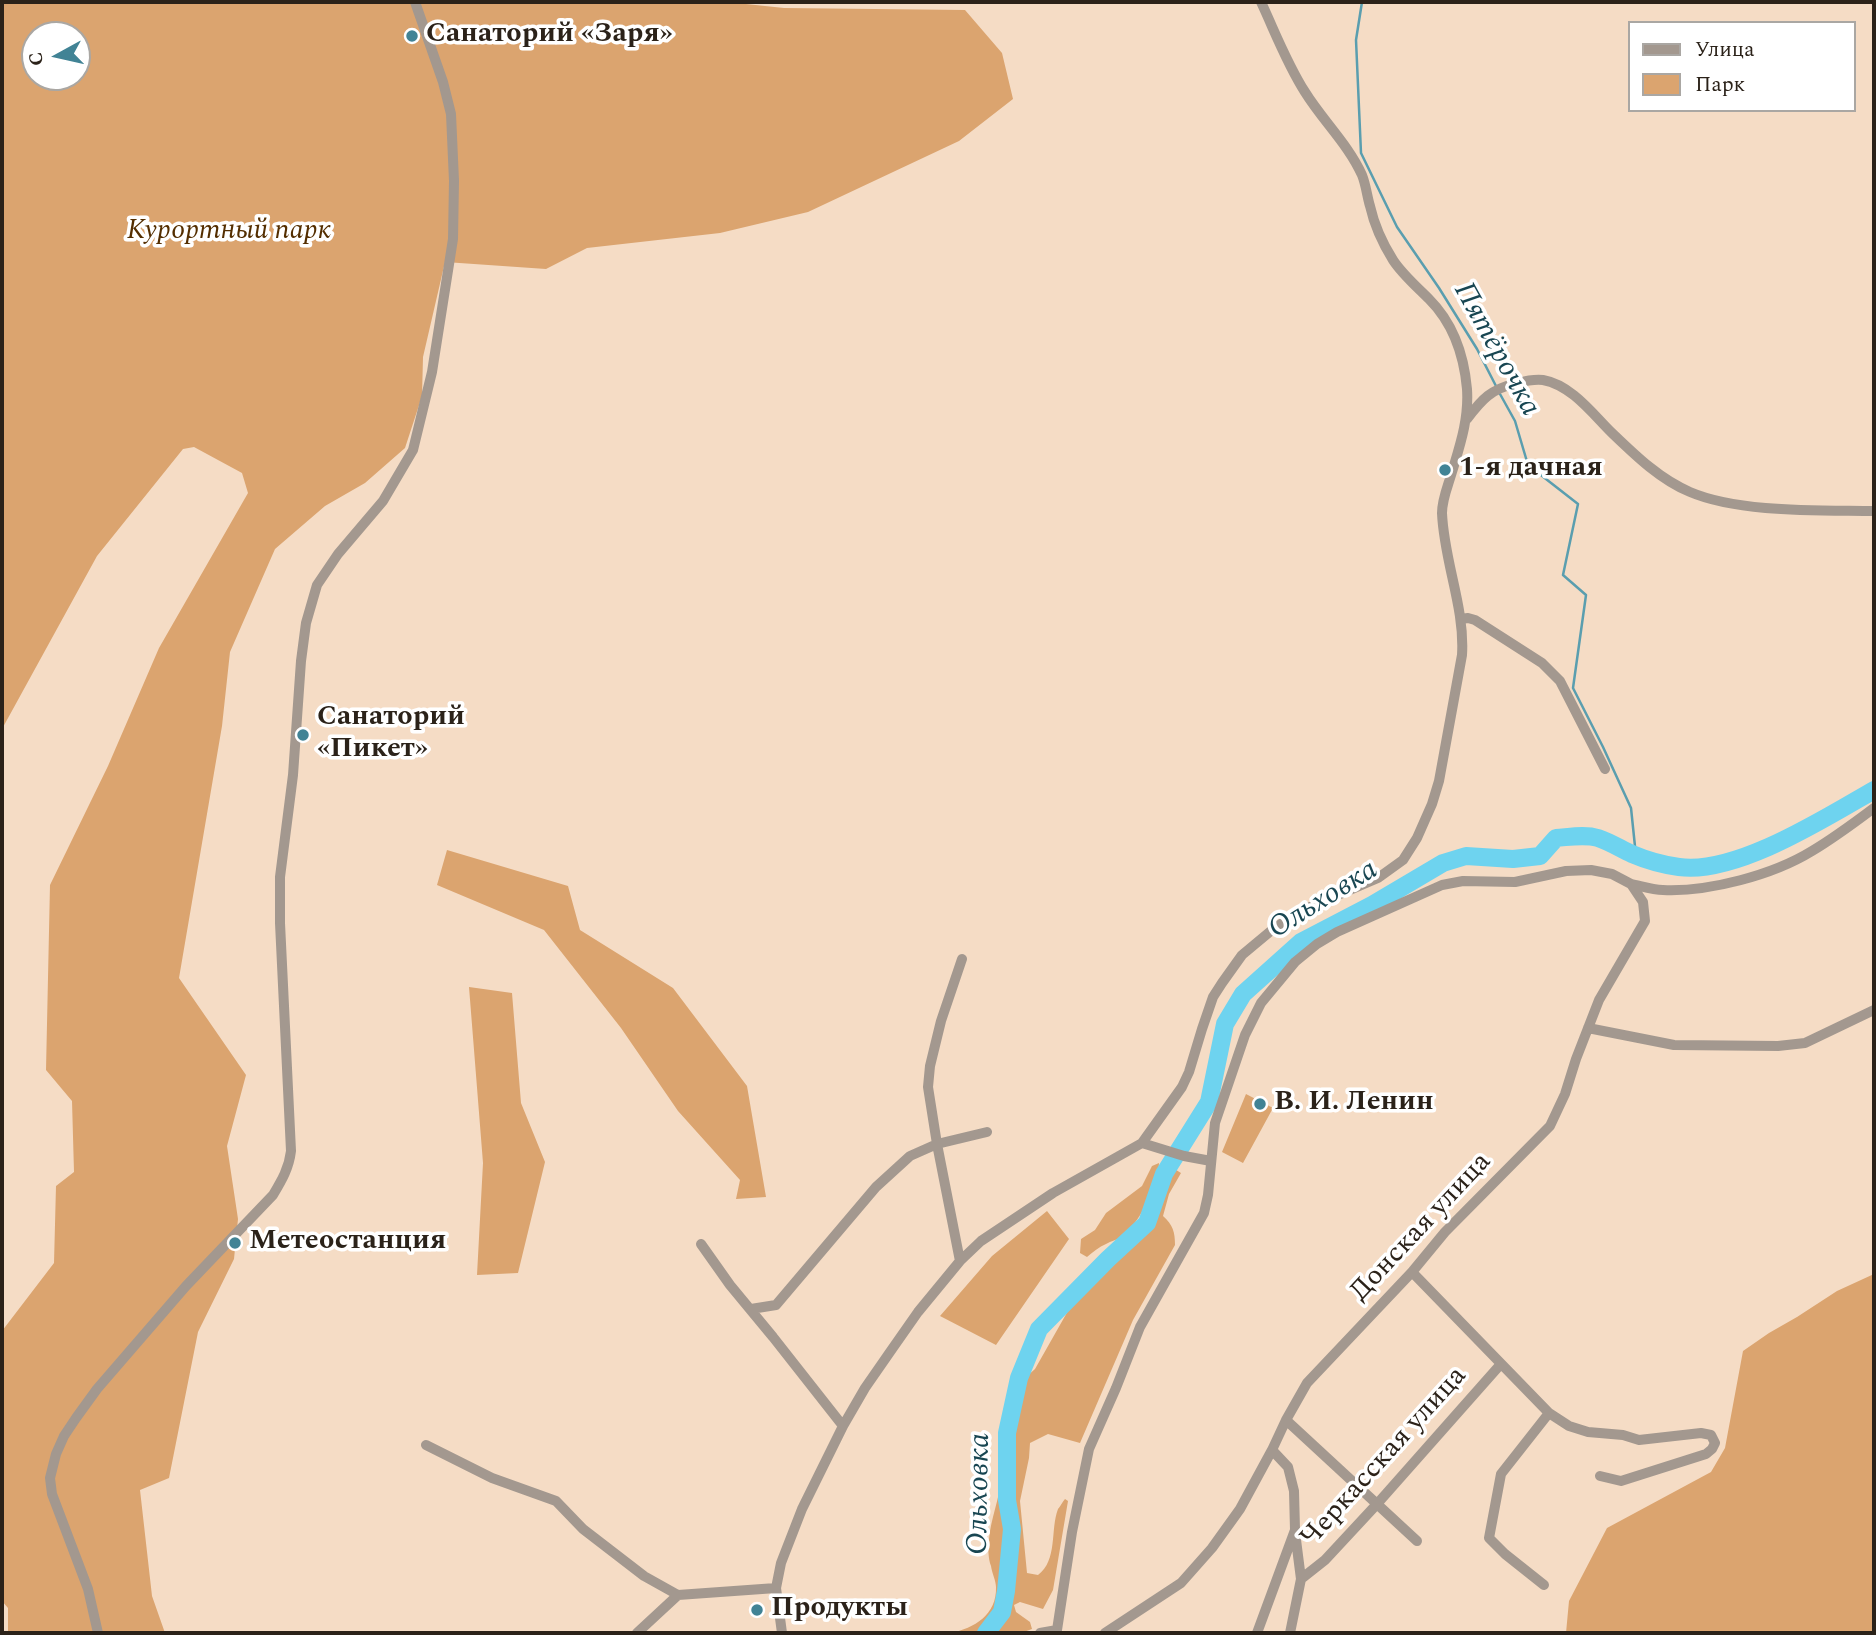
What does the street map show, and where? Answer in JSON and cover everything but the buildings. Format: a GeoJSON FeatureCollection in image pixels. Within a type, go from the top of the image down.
{"type":"FeatureCollection","features":[{"type":"Feature","properties":{"kind":"street"},"geometry":{"type":"LineString","coordinates":[[98,1633],[88,1589],[52,1494],[50,1478],[56,1454],[76,1418],[97,1389],[186,1286],[273,1195],[289,1165],[280,877],[293,775],[306,623],[317,585],[338,554],[383,501],[413,450],[432,372],[453,239],[451,114],[443,82],[415,2]]}},
{"type":"Feature","properties":{"kind":"street"},"geometry":{"type":"LineString","coordinates":[[782,1633],[776,1588],[781,1563],[802,1509],[843,1426],[865,1388],[904,1332],[960,1261],[981,1241],[1076,1179],[1142,1143],[1182,1087],[1213,997],[1242,955],[1290,918],[1378,878],[1403,860],[1424,822],[1439,780],[1462,655],[1463,636],[1442,510],[1467,419],[1467,388],[1461,355],[1451,326],[1393,260],[1370,209],[1364,178],[1352,156],[1305,93],[1284,55],[1261,2]]}},
{"type":"Feature","properties":{"kind":"street"},"geometry":{"type":"LineString","coordinates":[[1467,419],[1489,393],[1512,384],[1544,380],[1587,405],[1608,429],[1647,464],[1672,483],[1690,492],[1710,499],[1763,508],[1874,511]]}},
{"type":"Feature","properties":{"kind":"street"},"geometry":{"type":"LineString","coordinates":[[1461,619],[1475,620],[1542,663],[1560,681],[1605,769]]}},
{"type":"Feature","properties":{"kind":"street"},"geometry":{"type":"LineString","coordinates":[[1040,1633],[1059,1631],[1072,1532],[1089,1449],[1140,1327],[1204,1213],[1215,1123],[1245,1035],[1261,1003],[1295,962],[1337,932],[1442,884],[1463,881],[1515,882],[1566,871],[1591,870],[1612,874],[1631,884],[1661,890],[1694,888],[1741,879],[1777,868],[1811,852],[1874,808]]}},
{"type":"Feature","properties":{"kind":"street","name":"Донская улица"},"geometry":{"type":"LineString","coordinates":[[1105,1633],[1181,1583],[1212,1548],[1240,1509],[1307,1383],[1412,1272],[1445,1232],[1550,1126],[1565,1094],[1599,1000],[1645,921],[1643,902],[1631,884]]}},
{"type":"Feature","properties":{"kind":"street"},"geometry":{"type":"LineString","coordinates":[[960,1261],[928,1087],[941,1021],[962,959]]}},
{"type":"Feature","properties":{"kind":"street"},"geometry":{"type":"LineString","coordinates":[[1588,1028],[1674,1045],[1778,1046],[1805,1043],[1874,1010]]}},
{"type":"Feature","properties":{"kind":"street"},"geometry":{"type":"LineString","coordinates":[[751,1309],[776,1305],[876,1187],[910,1156],[937,1144],[987,1132]]}},
{"type":"Feature","properties":{"kind":"street"},"geometry":{"type":"LineString","coordinates":[[1142,1143],[1211,1161]]}},
{"type":"Feature","properties":{"kind":"street"},"geometry":{"type":"LineString","coordinates":[[701,1244],[730,1285],[843,1426]]}},
{"type":"Feature","properties":{"kind":"street"},"geometry":{"type":"LineString","coordinates":[[1412,1272],[1500,1365],[1549,1413],[1569,1426],[1588,1432],[1639,1440],[1711,1434],[1715,1443],[1706,1454],[1621,1481],[1600,1476]]}},
{"type":"Feature","properties":{"kind":"street","name":"Черкасская улица"},"geometry":{"type":"LineString","coordinates":[[1301,1579],[1325,1560],[1500,1365]]}},
{"type":"Feature","properties":{"kind":"street"},"geometry":{"type":"LineString","coordinates":[[1544,1585],[1489,1538],[1501,1474],[1549,1413]]}},
{"type":"Feature","properties":{"kind":"street"},"geometry":{"type":"LineString","coordinates":[[1286,1420],[1417,1541]]}},
{"type":"Feature","properties":{"kind":"street"},"geometry":{"type":"LineString","coordinates":[[426,1445],[492,1478],[556,1501],[583,1529],[644,1576],[678,1595],[776,1588]]}},
{"type":"Feature","properties":{"kind":"street"},"geometry":{"type":"LineString","coordinates":[[1257,1633],[1295,1530],[1294,1491],[1289,1467],[1272,1450]]}},
{"type":"Feature","properties":{"kind":"street","name":"Черкасская улица"},"geometry":{"type":"LineString","coordinates":[[1290,1633],[1301,1579],[1295,1530]]}},
{"type":"Feature","properties":{"kind":"street"},"geometry":{"type":"LineString","coordinates":[[637,1633],[678,1595]]}},
{"type":"Feature","properties":{"kind":"green space","name":"Курортный парк"},"geometry":{"type":"Polygon","coordinates":[[[2,2],[727,2],[784,8],[965,10],[1002,53],[1013,99],[959,141],[808,212],[720,233],[587,248],[546,269],[445,262],[423,357],[422,396],[405,448],[365,483],[325,506],[275,549],[230,652],[222,726],[179,978],[246,1075],[227,1146],[238,1219],[234,1259],[198,1332],[169,1478],[140,1490],[152,1596],[165,1633],[8,1633],[8,1608],[2,1601],[2,1331],[54,1263],[56,1186],[74,1172],[72,1101],[46,1070],[50,885],[108,766],[159,648],[248,493],[242,473],[194,447],[183,449],[97,556],[2,729],[2,2]]]}},
{"type":"Feature","properties":{"kind":"green space"},"geometry":{"type":"Polygon","coordinates":[[[447,850],[568,886],[580,930],[673,988],[747,1086],[766,1197],[736,1199],[740,1180],[678,1111],[621,1028],[544,930],[437,885],[447,850]]]}},
{"type":"Feature","properties":{"kind":"green space"},"geometry":{"type":"Polygon","coordinates":[[[469,987],[512,993],[521,1103],[545,1162],[518,1273],[477,1275],[483,1163],[469,987]]]}},
{"type":"Feature","properties":{"kind":"green space"},"geometry":{"type":"Polygon","coordinates":[[[1246,1094],[1273,1108],[1243,1163],[1222,1152],[1246,1094]]]}},
{"type":"Feature","properties":{"kind":"green space"},"geometry":{"type":"Polygon","coordinates":[[[1159,1163],[1156,1182],[1147,1203],[1128,1231],[1087,1257],[1080,1253],[1081,1239],[1095,1230],[1106,1213],[1142,1186],[1152,1166],[1159,1163]]]}},
{"type":"Feature","properties":{"kind":"green space"},"geometry":{"type":"Polygon","coordinates":[[[1173,1168],[1181,1173],[1169,1194],[1163,1216],[1173,1229],[1175,1245],[1133,1320],[1080,1443],[1048,1434],[1030,1443],[1020,1501],[1027,1573],[1038,1575],[1044,1569],[1051,1553],[1058,1509],[1065,1499],[1068,1501],[1053,1590],[1043,1609],[1020,1602],[1014,1605],[1016,1612],[1030,1622],[1032,1629],[1021,1633],[951,1633],[976,1624],[993,1605],[996,1585],[988,1553],[990,1531],[1001,1480],[1011,1469],[1012,1432],[1025,1378],[1035,1369],[1073,1302],[1148,1231],[1173,1168]]]}},
{"type":"Feature","properties":{"kind":"green space"},"geometry":{"type":"Polygon","coordinates":[[[1047,1211],[1069,1239],[996,1345],[940,1316],[992,1256],[1047,1211]]]}},
{"type":"Feature","properties":{"kind":"green space"},"geometry":{"type":"Polygon","coordinates":[[[1874,1274],[1874,1633],[1566,1633],[1569,1601],[1607,1528],[1711,1472],[1725,1448],[1743,1351],[1837,1291],[1874,1274]]]}},
{"type":"Feature","properties":{"kind":"waterway","name":"Пятёрочка"},"geometry":{"type":"LineString","coordinates":[[1362,2],[1356,40],[1361,153],[1397,227],[1477,349],[1497,388]]}},
{"type":"Feature","properties":{"kind":"waterway","name":"Пятёрочка"},"geometry":{"type":"LineString","coordinates":[[1500,394],[1515,421],[1528,465],[1578,504],[1563,575],[1586,595],[1573,688],[1631,808],[1636,856]]}},
{"type":"Feature","properties":{"kind":"waterway","name":"Ольховка"},"geometry":{"type":"LineString","coordinates":[[986,1633],[1002,1612],[1006,1591],[1012,1529],[1007,1500],[1007,1433],[1019,1378],[1039,1329],[1147,1223],[1164,1174],[1209,1102],[1225,1024],[1243,994],[1301,942],[1372,905],[1443,863],[1466,856],[1513,859],[1540,856],[1556,838],[1583,836],[1598,838],[1655,862],[1679,867],[1702,867],[1753,854],[1780,842],[1874,790]]}},
{"type":"Feature","properties":{"kind":"place","name":"Санаторий «Заря»"},"geometry":{"type":"Point","coordinates":[412,36]}},
{"type":"Feature","properties":{"kind":"place","name":"1-я дачная"},"geometry":{"type":"Point","coordinates":[1445,470]}},
{"type":"Feature","properties":{"kind":"place","name":"Санаторий «Пикет»"},"geometry":{"type":"Point","coordinates":[303,735]}},
{"type":"Feature","properties":{"kind":"place","name":"В. И. Ленин"},"geometry":{"type":"Point","coordinates":[1260,1104]}},
{"type":"Feature","properties":{"kind":"place","name":"Метеостанция"},"geometry":{"type":"Point","coordinates":[235,1243]}},
{"type":"Feature","properties":{"kind":"place","name":"Продукты"},"geometry":{"type":"Point","coordinates":[757,1610]}}]}
